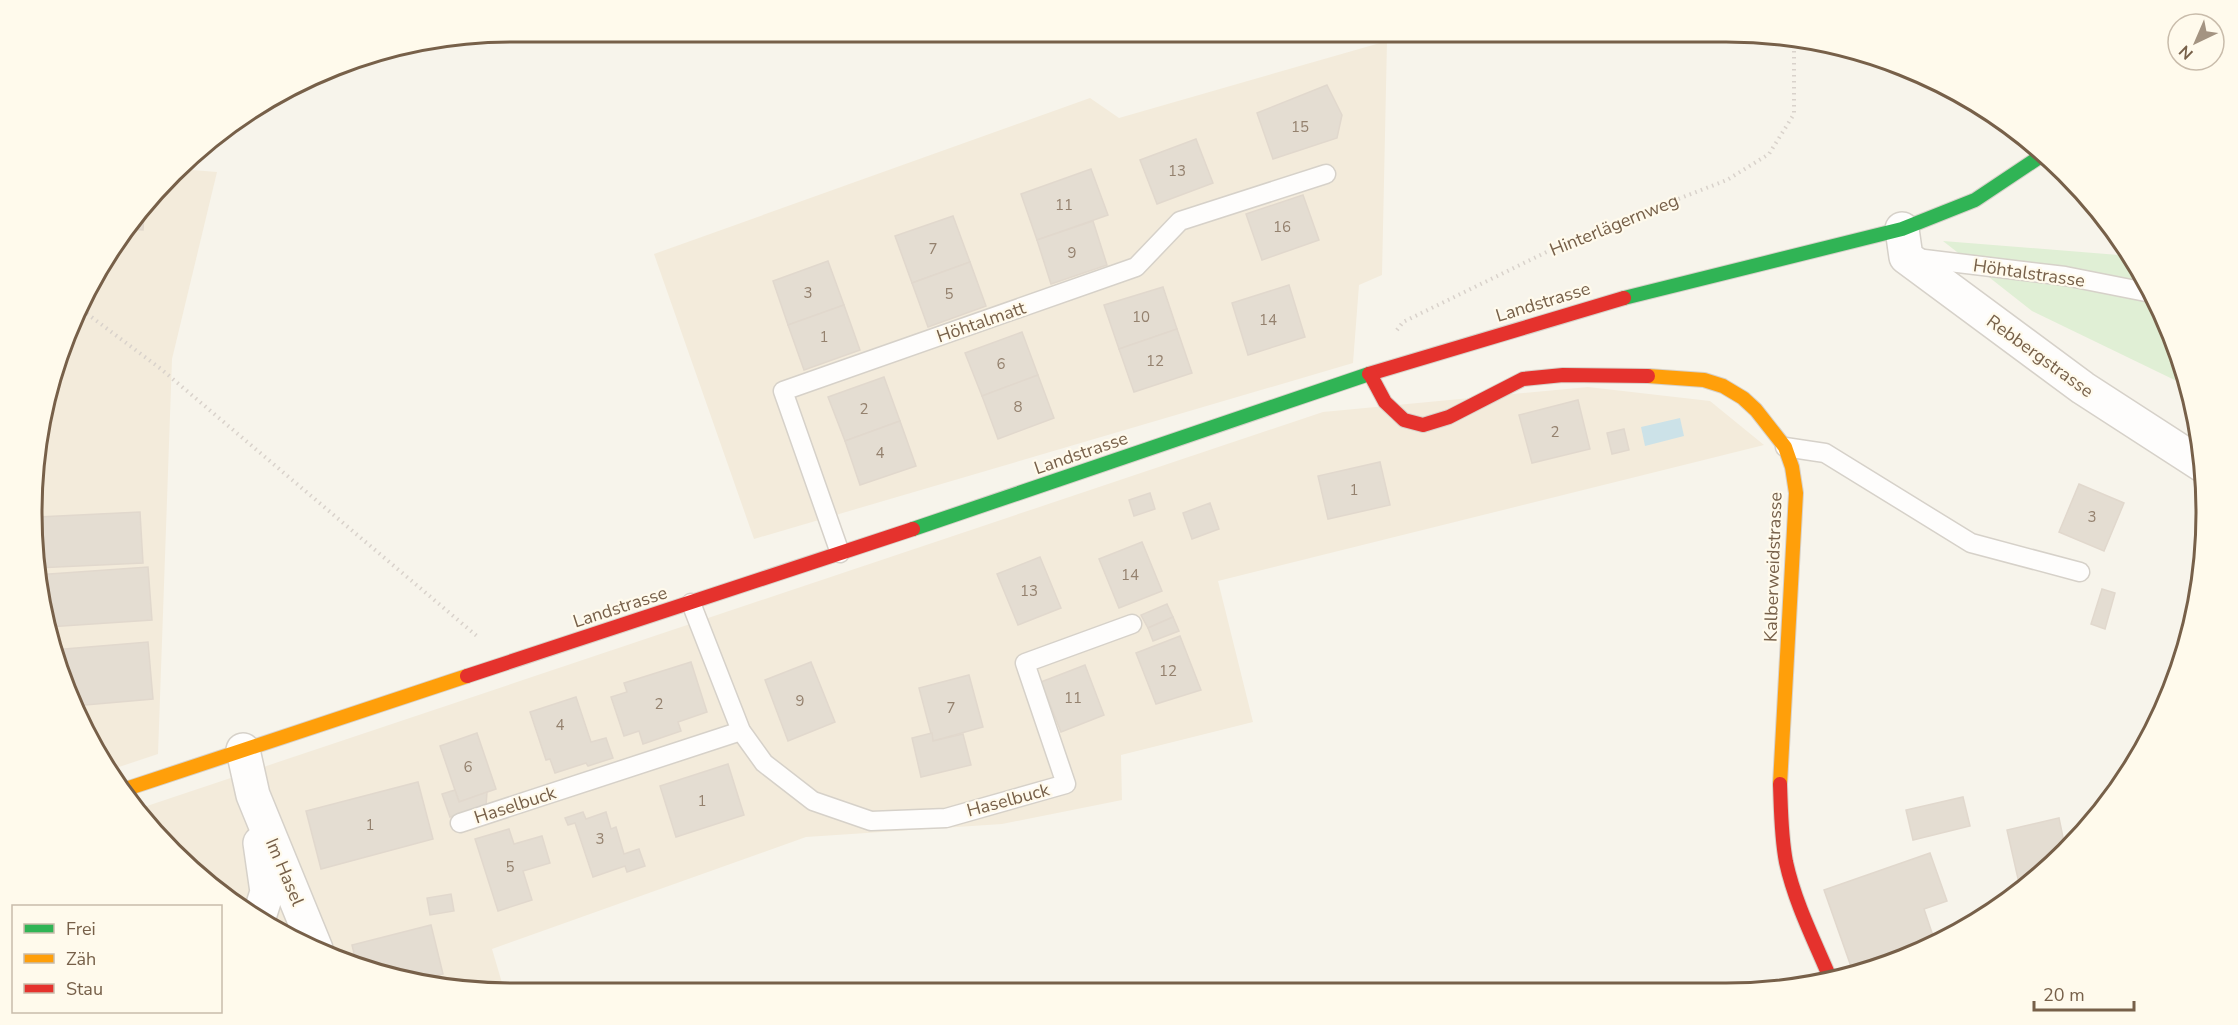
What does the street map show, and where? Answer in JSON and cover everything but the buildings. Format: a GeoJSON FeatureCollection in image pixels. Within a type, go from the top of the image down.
{"type":"FeatureCollection","features":[{"type":"Feature","properties":{"kind":"main road","name":"Landstrasse"},"geometry":{"type":"LineString","coordinates":[[131,787],[691,603],[1370,374],[1642,292],[1904,243],[2036,159]]}},
{"type":"Feature","properties":{"kind":"main road","name":"Kalberweidstrasse"},"geometry":{"type":"LineString","coordinates":[[1370,374],[1384,402],[1404,420],[1423,425],[1449,417],[1523,379],[1563,375],[1626,375],[1704,380],[1723,386],[1743,398],[1756,410],[1785,447],[1797,493],[1780,783],[1781,828],[1786,863],[1827,972]]}},
{"type":"Feature","properties":{"kind":"street","name":"Rebbergstrasse"},"geometry":{"type":"LineString","coordinates":[[1904,243],[2083,388],[2193,459]]}},
{"type":"Feature","properties":{"kind":"street","name":"Im Hasel"},"geometry":{"type":"LineString","coordinates":[[243,750],[253,795],[267,892],[261,910]]}},
{"type":"Feature","properties":{"kind":"street","name":"Im Hasel"},"geometry":{"type":"LineString","coordinates":[[253,795],[311,937]]}},
{"type":"Feature","properties":{"kind":"lane","name":"Höhtalmatt"},"geometry":{"type":"LineString","coordinates":[[840,553],[783,391],[1136,267],[1180,221],[1326,174]]}},
{"type":"Feature","properties":{"kind":"lane","name":"Höhtalstrasse"},"geometry":{"type":"LineString","coordinates":[[1904,243],[2140,291]]}},
{"type":"Feature","properties":{"kind":"lane"},"geometry":{"type":"LineString","coordinates":[[1785,447],[1825,453],[1971,543],[2080,572]]}},
{"type":"Feature","properties":{"kind":"lane","name":"Haselbuck"},"geometry":{"type":"LineString","coordinates":[[691,603],[741,731],[764,763],[813,801],[871,821],[946,818],[1066,784],[1025,663],[1132,624]]}},
{"type":"Feature","properties":{"kind":"lane","name":"Haselbuck"},"geometry":{"type":"LineString","coordinates":[[460,823],[741,731]]}},
{"type":"Feature","properties":{"kind":"path","name":"Hinterlägernweg"},"geometry":{"type":"LineString","coordinates":[[1370,374],[1381,352],[1403,322],[1565,243],[1727,180],[1769,154],[1794,114],[1794,47]]}},
{"type":"Feature","properties":{"kind":"path"},"geometry":{"type":"LineString","coordinates":[[87,313],[160,369],[508,662]]}},
{"type":"Feature","properties":{"kind":"shaded area"},"geometry":{"type":"Polygon","coordinates":[[[1387,42],[1382,275],[1359,285],[1353,363],[754,539],[654,254],[1090,98],[1119,118],[1387,42]]]}},
{"type":"Feature","properties":{"kind":"shaded area"},"geometry":{"type":"Polygon","coordinates":[[[191,170],[217,172],[172,359],[158,754],[117,768],[78,693],[58,634],[46,574],[43,543],[43,482],[46,451],[58,391],[78,332],[91,304],[121,251],[139,226],[191,170]]]}},
{"type":"Feature","properties":{"kind":"shaded area"},"geometry":{"type":"Polygon","coordinates":[[[1588,387],[1710,401],[1764,445],[1218,581],[1253,722],[1121,755],[1122,800],[1002,824],[806,837],[492,949],[502,983],[451,979],[391,967],[332,947],[304,934],[251,904],[226,886],[180,845],[145,807],[1323,412],[1588,387]]]}},
{"type":"Feature","properties":{"kind":"green space"},"geometry":{"type":"Polygon","coordinates":[[[1943,241],[2120,255],[2160,332],[2177,381],[2032,311],[1943,241]]]}},
{"type":"Feature","properties":{"kind":"water"},"geometry":{"type":"Polygon","coordinates":[[[1680,418],[1684,436],[1645,446],[1641,427],[1680,418]]]}},
{"type":"Feature","properties":{"kind":"traffic: fast"},"geometry":{"type":"LineString","coordinates":[[1624,298],[1902,229],[1975,200],[2036,159]]}},
{"type":"Feature","properties":{"kind":"traffic: fast"},"geometry":{"type":"LineString","coordinates":[[913,529],[1369,374]]}},
{"type":"Feature","properties":{"kind":"traffic: slow"},"geometry":{"type":"LineString","coordinates":[[1648,376],[1704,380],[1723,386],[1743,398],[1756,410],[1785,447],[1792,467],[1796,493],[1780,784]]}},
{"type":"Feature","properties":{"kind":"traffic: slow"},"geometry":{"type":"LineString","coordinates":[[131,787],[467,676]]}},
{"type":"Feature","properties":{"kind":"traffic: jam"},"geometry":{"type":"LineString","coordinates":[[1369,374],[1624,298]]}},
{"type":"Feature","properties":{"kind":"traffic: jam"},"geometry":{"type":"LineString","coordinates":[[1370,374],[1385,402],[1404,420],[1423,425],[1449,417],[1523,379],[1563,375],[1648,376]]}},
{"type":"Feature","properties":{"kind":"traffic: jam"},"geometry":{"type":"LineString","coordinates":[[467,676],[913,529]]}},
{"type":"Feature","properties":{"kind":"traffic: jam"},"geometry":{"type":"LineString","coordinates":[[1780,784],[1786,862],[1794,892],[1827,972]]}}]}
